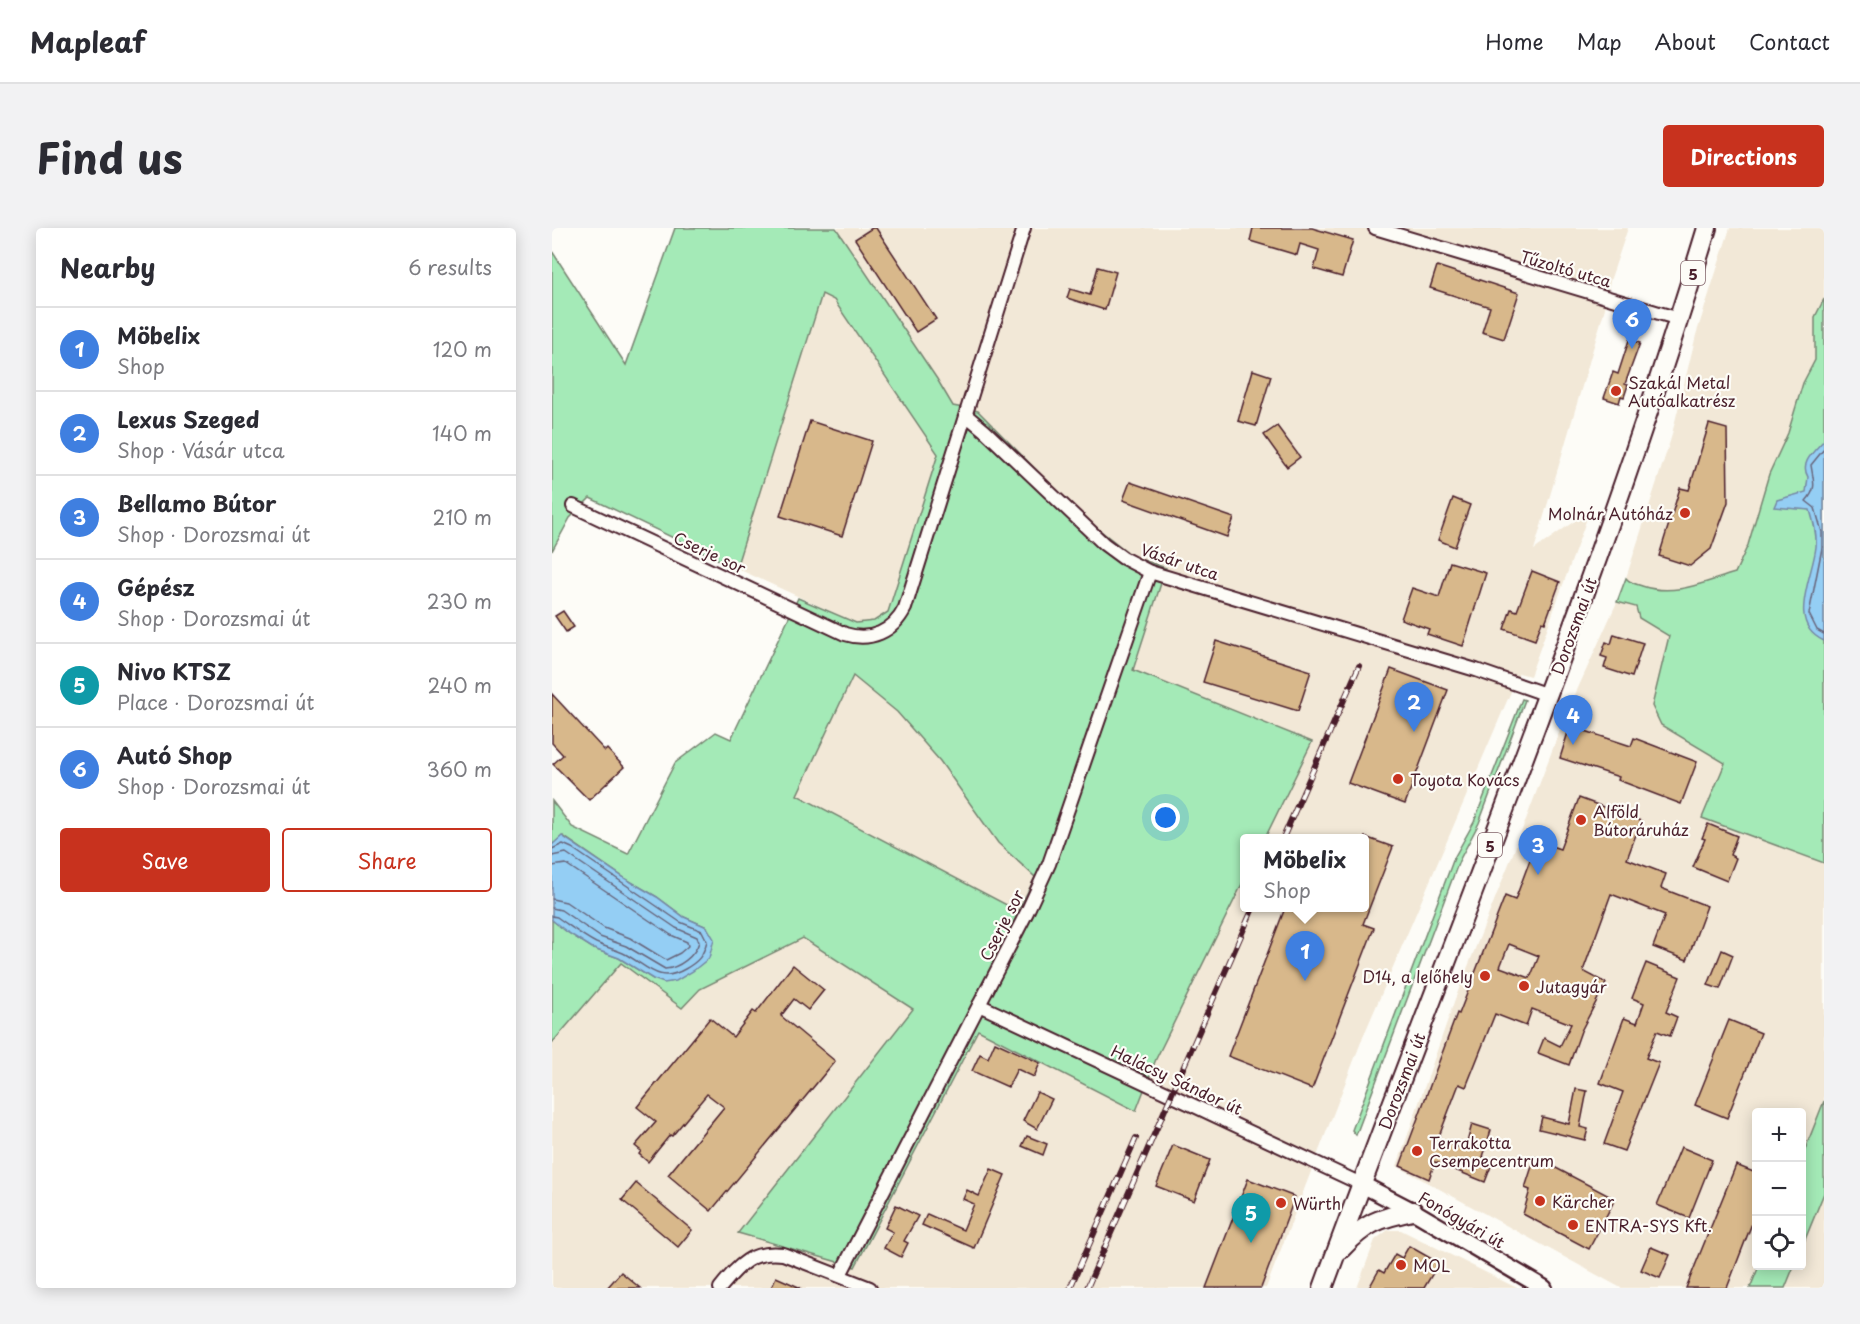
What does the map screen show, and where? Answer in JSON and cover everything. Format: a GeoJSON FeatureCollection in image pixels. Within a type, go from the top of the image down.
{"type":"FeatureCollection","features":[{"type":"Feature","properties":{"kind":"main road","name":"Dorozsmai út"},"geometry":{"type":"LineString","coordinates":[[1323,1288],[1548,695],[1619,499],[1707,228]]}},
{"type":"Feature","properties":{"kind":"main road"},"geometry":{"type":"LineString","coordinates":[[1335,1254],[1357,1231],[1375,1221],[1413,1211]]}},
{"type":"Feature","properties":{"kind":"street"},"geometry":{"type":"LineString","coordinates":[[966,415],[1024,228]]}},
{"type":"Feature","properties":{"kind":"street","name":"Tűzoltó utca"},"geometry":{"type":"LineString","coordinates":[[1375,228],[1679,319]]}},
{"type":"Feature","properties":{"kind":"street","name":"Cserje sor"},"geometry":{"type":"LineString","coordinates":[[573,506],[845,634],[853,637],[869,637],[891,627],[904,609],[966,415]]}},
{"type":"Feature","properties":{"kind":"street","name":"Vásár utca"},"geometry":{"type":"LineString","coordinates":[[966,415],[1104,544],[1123,558],[1150,572],[1476,670],[1548,695]]}},
{"type":"Feature","properties":{"kind":"street","name":"Cserje sor"},"geometry":{"type":"LineString","coordinates":[[840,1275],[1049,864],[1150,572]]}},
{"type":"Feature","properties":{"kind":"street","name":"Halácsy Sándor út"},"geometry":{"type":"LineString","coordinates":[[979,1005],[1361,1184]]}},
{"type":"Feature","properties":{"kind":"street","name":"Fonógyári út"},"geometry":{"type":"LineString","coordinates":[[1361,1184],[1413,1211],[1544,1288]]}},
{"type":"Feature","properties":{"kind":"street"},"geometry":{"type":"LineString","coordinates":[[720,1288],[740,1264],[769,1252],[783,1254],[870,1288]]}},
{"type":"Feature","properties":{"kind":"shaded area"},"geometry":{"type":"Polygon","coordinates":[[[836,228],[1628,228],[1610,281],[1605,308],[1534,550],[1590,510],[1530,676],[1519,673],[1363,1037],[1266,1288],[552,1288],[552,1043],[621,963],[682,1008],[700,989],[803,938],[913,1009],[739,1232],[855,1267],[978,1030],[1136,1111],[1156,1059],[1240,888],[1240,912],[1369,912],[1369,834],[1267,834],[1311,742],[1133,670],[1166,568],[1134,557],[1083,517],[978,411],[953,407],[937,379],[836,228]]]}},
{"type":"Feature","properties":{"kind":"shaded area"},"geometry":{"type":"Polygon","coordinates":[[[1730,228],[1824,228],[1824,299],[1815,317],[1815,360],[1803,383],[1788,433],[1769,474],[1748,545],[1735,573],[1679,590],[1658,592],[1630,582],[1626,578],[1671,438],[1696,335],[1730,228]]]}},
{"type":"Feature","properties":{"kind":"shaded area"},"geometry":{"type":"Polygon","coordinates":[[[822,294],[834,300],[938,454],[888,612],[874,621],[856,623],[736,568],[822,294]]]}},
{"type":"Feature","properties":{"kind":"shaded area"},"geometry":{"type":"Polygon","coordinates":[[[1617,602],[1636,607],[1640,618],[1669,636],[1652,705],[1661,724],[1725,763],[1703,818],[1824,863],[1824,1101],[1806,1147],[1806,1108],[1752,1108],[1752,1270],[1757,1270],[1750,1288],[1621,1288],[1397,1166],[1455,999],[1564,719],[1617,602]]]}},
{"type":"Feature","properties":{"kind":"shaded area"},"geometry":{"type":"Polygon","coordinates":[[[853,676],[897,712],[940,761],[998,843],[1035,877],[1017,911],[796,795],[853,676]]]}},
{"type":"Feature","properties":{"kind":"shaded area"},"geometry":{"type":"Polygon","coordinates":[[[1824,1193],[1824,1288],[1785,1288],[1792,1270],[1806,1270],[1806,1237],[1824,1193]]]}},
{"type":"Feature","properties":{"kind":"shaded area"},"geometry":{"type":"Polygon","coordinates":[[[1388,1230],[1401,1230],[1517,1288],[1357,1288],[1375,1240],[1388,1230]]]}},
{"type":"Feature","properties":{"kind":"green space"},"geometry":{"type":"Polygon","coordinates":[[[675,228],[836,228],[953,406],[978,411],[1083,517],[1134,557],[1166,568],[1133,670],[1312,742],[1267,834],[1240,834],[1240,888],[1156,1059],[1136,1111],[978,1030],[855,1267],[738,1233],[913,1009],[803,938],[700,989],[682,1008],[621,963],[552,1043],[552,920],[594,949],[619,958],[653,979],[707,927],[684,917],[563,836],[552,845],[552,801],[572,827],[628,854],[675,763],[716,732],[731,739],[798,598],[856,623],[874,621],[888,612],[938,454],[834,300],[822,294],[736,568],[590,498],[570,518],[552,551],[552,251],[626,365],[675,228]],[[853,676],[797,795],[1018,911],[1035,877],[998,843],[940,761],[897,712],[853,676]]]}},
{"type":"Feature","properties":{"kind":"green space"},"geometry":{"type":"Polygon","coordinates":[[[1824,299],[1824,863],[1702,818],[1725,763],[1661,725],[1652,706],[1669,636],[1639,618],[1636,607],[1617,602],[1626,578],[1642,586],[1666,590],[1689,587],[1735,573],[1748,545],[1769,474],[1788,433],[1803,383],[1815,360],[1815,317],[1824,299]]]}},
{"type":"Feature","properties":{"kind":"green space"},"geometry":{"type":"Polygon","coordinates":[[[1522,699],[1525,700],[1479,823],[1459,861],[1356,1135],[1352,1130],[1454,858],[1474,822],[1522,699]]]}},
{"type":"Feature","properties":{"kind":"green space"},"geometry":{"type":"Polygon","coordinates":[[[1824,1101],[1824,1193],[1806,1237],[1806,1162],[1806,1147],[1824,1101]]]}},
{"type":"Feature","properties":{"kind":"green space"},"geometry":{"type":"Polygon","coordinates":[[[1757,1270],[1792,1270],[1785,1288],[1750,1288],[1757,1270]]]}},
{"type":"Feature","properties":{"kind":"water"},"geometry":{"type":"Polygon","coordinates":[[[1824,440],[1824,641],[1806,624],[1804,612],[1804,600],[1816,547],[1815,528],[1810,510],[1774,507],[1777,500],[1806,492],[1808,477],[1805,466],[1824,440]]]}},
{"type":"Feature","properties":{"kind":"water"},"geometry":{"type":"Polygon","coordinates":[[[562,836],[684,917],[707,927],[714,939],[709,958],[676,981],[664,983],[653,979],[619,958],[594,949],[552,920],[552,845],[562,836]]]}},
{"type":"Feature","properties":{"kind":"building"},"geometry":{"type":"Polygon","coordinates":[[[872,228],[876,228],[936,319],[916,332],[855,239],[872,228]]]}},
{"type":"Feature","properties":{"kind":"building"},"geometry":{"type":"Polygon","coordinates":[[[1253,228],[1312,228],[1353,240],[1342,277],[1314,269],[1319,250],[1300,244],[1297,255],[1250,241],[1253,228]]]}},
{"type":"Feature","properties":{"kind":"building"},"geometry":{"type":"Polygon","coordinates":[[[1437,266],[1519,293],[1504,339],[1482,332],[1490,307],[1430,288],[1437,266]]]}},
{"type":"Feature","properties":{"kind":"building"},"geometry":{"type":"Polygon","coordinates":[[[1098,267],[1116,272],[1105,310],[1067,298],[1070,289],[1090,295],[1098,267]]]}},
{"type":"Feature","properties":{"kind":"building"},"geometry":{"type":"Polygon","coordinates":[[[1629,340],[1640,343],[1625,384],[1628,385],[1624,397],[1621,396],[1619,403],[1604,398],[1613,372],[1618,374],[1629,340]]]}},
{"type":"Feature","properties":{"kind":"building"},"geometry":{"type":"Polygon","coordinates":[[[1253,370],[1271,376],[1256,426],[1238,421],[1253,370]]]}},
{"type":"Feature","properties":{"kind":"building"},"geometry":{"type":"Polygon","coordinates":[[[810,421],[872,441],[842,536],[780,516],[810,421]]]}},
{"type":"Feature","properties":{"kind":"building"},"geometry":{"type":"Polygon","coordinates":[[[1709,424],[1727,429],[1728,502],[1711,549],[1690,566],[1659,556],[1680,488],[1689,490],[1709,424]]]}},
{"type":"Feature","properties":{"kind":"building"},"geometry":{"type":"Polygon","coordinates":[[[1277,426],[1300,457],[1287,467],[1264,435],[1277,426]]]}},
{"type":"Feature","properties":{"kind":"building"},"geometry":{"type":"Polygon","coordinates":[[[1130,482],[1234,518],[1227,537],[1123,500],[1130,482]]]}},
{"type":"Feature","properties":{"kind":"building"},"geometry":{"type":"Polygon","coordinates":[[[1453,498],[1470,505],[1455,547],[1438,540],[1453,498]]]}},
{"type":"Feature","properties":{"kind":"building"},"geometry":{"type":"Polygon","coordinates":[[[1450,562],[1486,573],[1463,646],[1427,634],[1429,629],[1401,619],[1412,588],[1439,597],[1450,562]]]}},
{"type":"Feature","properties":{"kind":"building"},"geometry":{"type":"Polygon","coordinates":[[[1532,571],[1560,582],[1545,623],[1542,622],[1535,640],[1504,629],[1511,609],[1517,611],[1532,571]]]}},
{"type":"Feature","properties":{"kind":"building"},"geometry":{"type":"Polygon","coordinates":[[[563,611],[574,627],[566,632],[555,616],[563,611]]]}},
{"type":"Feature","properties":{"kind":"building"},"geometry":{"type":"Polygon","coordinates":[[[1614,634],[1643,643],[1632,677],[1604,668],[1607,658],[1601,656],[1606,642],[1611,644],[1614,634]]]}},
{"type":"Feature","properties":{"kind":"building"},"geometry":{"type":"Polygon","coordinates":[[[1216,641],[1311,671],[1298,711],[1203,682],[1216,641]]]}},
{"type":"Feature","properties":{"kind":"building"},"geometry":{"type":"Polygon","coordinates":[[[1391,669],[1448,690],[1405,804],[1348,783],[1391,669]]]}},
{"type":"Feature","properties":{"kind":"building"},"geometry":{"type":"Polygon","coordinates":[[[552,694],[605,751],[607,749],[624,767],[589,800],[553,764],[563,755],[552,743],[552,694]]]}},
{"type":"Feature","properties":{"kind":"building"},"geometry":{"type":"Polygon","coordinates":[[[1570,726],[1631,746],[1634,738],[1697,762],[1681,804],[1618,780],[1619,777],[1560,758],[1570,726]]]}},
{"type":"Feature","properties":{"kind":"building"},"geometry":{"type":"Polygon","coordinates":[[[1579,798],[1641,821],[1627,859],[1666,874],[1661,888],[1707,906],[1687,960],[1653,947],[1665,915],[1611,894],[1583,971],[1606,983],[1581,1031],[1569,1065],[1538,1053],[1544,1038],[1560,1046],[1571,1024],[1532,1009],[1526,1026],[1495,1014],[1466,1087],[1459,1084],[1438,1139],[1465,1150],[1472,1124],[1491,1130],[1483,1157],[1493,1161],[1485,1182],[1435,1162],[1429,1179],[1400,1166],[1457,1013],[1459,1014],[1505,896],[1515,900],[1537,841],[1560,849],[1579,798]],[[1509,944],[1500,967],[1530,978],[1539,956],[1509,944]]]}},
{"type":"Feature","properties":{"kind":"building"},"geometry":{"type":"Polygon","coordinates":[[[1708,824],[1737,836],[1730,855],[1736,858],[1727,881],[1693,867],[1705,839],[1702,838],[1708,824]]]}},
{"type":"Feature","properties":{"kind":"building"},"geometry":{"type":"Polygon","coordinates":[[[1369,838],[1393,847],[1369,909],[1369,838]]]}},
{"type":"Feature","properties":{"kind":"building"},"geometry":{"type":"Polygon","coordinates":[[[1283,912],[1368,912],[1363,924],[1374,928],[1312,1089],[1228,1056],[1283,912]]]}},
{"type":"Feature","properties":{"kind":"building"},"geometry":{"type":"Polygon","coordinates":[[[1722,950],[1733,955],[1720,989],[1708,985],[1722,950]]]}},
{"type":"Feature","properties":{"kind":"building"},"geometry":{"type":"Polygon","coordinates":[[[1646,963],[1680,977],[1666,1012],[1677,1017],[1670,1036],[1657,1031],[1646,1058],[1659,1063],[1624,1151],[1604,1144],[1623,1092],[1600,1083],[1624,1018],[1637,1023],[1644,1003],[1632,998],[1646,963]]]}},
{"type":"Feature","properties":{"kind":"building"},"geometry":{"type":"Polygon","coordinates":[[[793,965],[824,990],[808,1010],[794,999],[781,1016],[835,1061],[711,1211],[668,1175],[724,1107],[707,1094],[648,1162],[639,1154],[641,1151],[635,1146],[656,1122],[637,1107],[710,1018],[733,1037],[753,1011],[756,1013],[793,965]]]}},
{"type":"Feature","properties":{"kind":"building"},"geometry":{"type":"Polygon","coordinates":[[[1729,1020],[1761,1033],[1727,1118],[1695,1105],[1729,1020]]]}},
{"type":"Feature","properties":{"kind":"building"},"geometry":{"type":"Polygon","coordinates":[[[995,1042],[1040,1063],[1034,1077],[1017,1069],[1008,1087],[972,1071],[980,1054],[988,1058],[995,1042]]]}},
{"type":"Feature","properties":{"kind":"building"},"geometry":{"type":"Polygon","coordinates":[[[1576,1089],[1587,1091],[1580,1127],[1588,1129],[1585,1140],[1539,1129],[1542,1117],[1569,1124],[1576,1089]]]}},
{"type":"Feature","properties":{"kind":"building"},"geometry":{"type":"Polygon","coordinates":[[[1037,1092],[1052,1099],[1037,1129],[1023,1121],[1037,1092]]]}},
{"type":"Feature","properties":{"kind":"building"},"geometry":{"type":"Polygon","coordinates":[[[1027,1136],[1047,1144],[1043,1155],[1022,1146],[1027,1136]]]}},
{"type":"Feature","properties":{"kind":"building"},"geometry":{"type":"Polygon","coordinates":[[[1173,1145],[1210,1160],[1194,1201],[1156,1186],[1173,1145]]]}},
{"type":"Feature","properties":{"kind":"building"},"geometry":{"type":"Polygon","coordinates":[[[1681,1147],[1712,1160],[1689,1218],[1657,1205],[1681,1147]]]}},
{"type":"Feature","properties":{"kind":"building"},"geometry":{"type":"Polygon","coordinates":[[[1535,1157],[1615,1199],[1589,1249],[1523,1214],[1530,1190],[1525,1188],[1535,1157]]]}},
{"type":"Feature","properties":{"kind":"building"},"geometry":{"type":"Polygon","coordinates":[[[1736,1165],[1752,1171],[1752,1223],[1727,1288],[1686,1288],[1736,1165]]]}},
{"type":"Feature","properties":{"kind":"building"},"geometry":{"type":"Polygon","coordinates":[[[991,1169],[1005,1175],[974,1248],[922,1225],[927,1214],[963,1230],[974,1204],[963,1199],[967,1190],[979,1196],[991,1169]]]}},
{"type":"Feature","properties":{"kind":"building"},"geometry":{"type":"Polygon","coordinates":[[[1248,1179],[1295,1197],[1261,1288],[1206,1288],[1248,1179]]]}},
{"type":"Feature","properties":{"kind":"building"},"geometry":{"type":"Polygon","coordinates":[[[636,1183],[692,1230],[678,1247],[622,1200],[636,1183]]]}},
{"type":"Feature","properties":{"kind":"building"},"geometry":{"type":"Polygon","coordinates":[[[896,1205],[918,1216],[904,1241],[908,1243],[901,1257],[884,1248],[893,1232],[885,1228],[896,1205]]]}},
{"type":"Feature","properties":{"kind":"building"},"geometry":{"type":"Polygon","coordinates":[[[1409,1246],[1439,1263],[1424,1288],[1369,1288],[1379,1270],[1384,1273],[1395,1254],[1402,1258],[1409,1246]]]}},
{"type":"Feature","properties":{"kind":"building"},"geometry":{"type":"Polygon","coordinates":[[[1651,1247],[1670,1255],[1660,1278],[1641,1270],[1651,1247]]]}},
{"type":"Feature","properties":{"kind":"building"},"geometry":{"type":"Polygon","coordinates":[[[621,1272],[640,1288],[607,1288],[621,1272]]]}},
{"type":"Feature","properties":{"kind":"building"},"geometry":{"type":"Polygon","coordinates":[[[776,1277],[801,1288],[771,1288],[776,1277]]]}},
{"type":"Feature","properties":{"kind":"railway"},"geometry":{"type":"LineString","coordinates":[[1285,834],[1359,666]]}},
{"type":"Feature","properties":{"kind":"railway"},"geometry":{"type":"LineString","coordinates":[[1087,1288],[1251,912]]}},
{"type":"Feature","properties":{"kind":"railway"},"geometry":{"type":"LineString","coordinates":[[1070,1288],[1136,1138]]}},
{"type":"Feature","properties":{"kind":"place","name":"Autó Shop"},"geometry":{"type":"Point","coordinates":[1632,349]}},
{"type":"Feature","properties":{"kind":"place","name":"Szakál Metal Autóalkatrész"},"geometry":{"type":"Point","coordinates":[1616,391]}},
{"type":"Feature","properties":{"kind":"place","name":"Molnár Autóház"},"geometry":{"type":"Point","coordinates":[1685,513]}},
{"type":"Feature","properties":{"kind":"place","name":"Lexus Szeged"},"geometry":{"type":"Point","coordinates":[1414,732]}},
{"type":"Feature","properties":{"kind":"place","name":"Gépész"},"geometry":{"type":"Point","coordinates":[1573,745]}},
{"type":"Feature","properties":{"kind":"place","name":"Toyota Kovács"},"geometry":{"type":"Point","coordinates":[1398,779]}},
{"type":"Feature","properties":{"kind":"place","name":"Alföld Bútoráruház"},"geometry":{"type":"Point","coordinates":[1581,820]}},
{"type":"Feature","properties":{"kind":"place","name":"Bellamo Bútor"},"geometry":{"type":"Point","coordinates":[1538,875]}},
{"type":"Feature","properties":{"kind":"place","name":"D14, a lelőhely"},"geometry":{"type":"Point","coordinates":[1485,976]}},
{"type":"Feature","properties":{"kind":"place","name":"Möbelix"},"geometry":{"type":"Point","coordinates":[1305,981]}},
{"type":"Feature","properties":{"kind":"place","name":"Jutagyár"},"geometry":{"type":"Point","coordinates":[1524,986]}},
{"type":"Feature","properties":{"kind":"place","name":"Terrakotta Csempecentrum"},"geometry":{"type":"Point","coordinates":[1417,1151]}},
{"type":"Feature","properties":{"kind":"place","name":"Kärcher"},"geometry":{"type":"Point","coordinates":[1540,1201]}},
{"type":"Feature","properties":{"kind":"place","name":"Würth"},"geometry":{"type":"Point","coordinates":[1281,1203]}},
{"type":"Feature","properties":{"kind":"place","name":"ENTRA-SYS Kft."},"geometry":{"type":"Point","coordinates":[1573,1225]}},
{"type":"Feature","properties":{"kind":"place","name":"Nivo KTSZ"},"geometry":{"type":"Point","coordinates":[1251,1243]}},
{"type":"Feature","properties":{"kind":"place","name":"MOL"},"geometry":{"type":"Point","coordinates":[1401,1265]}}]}
